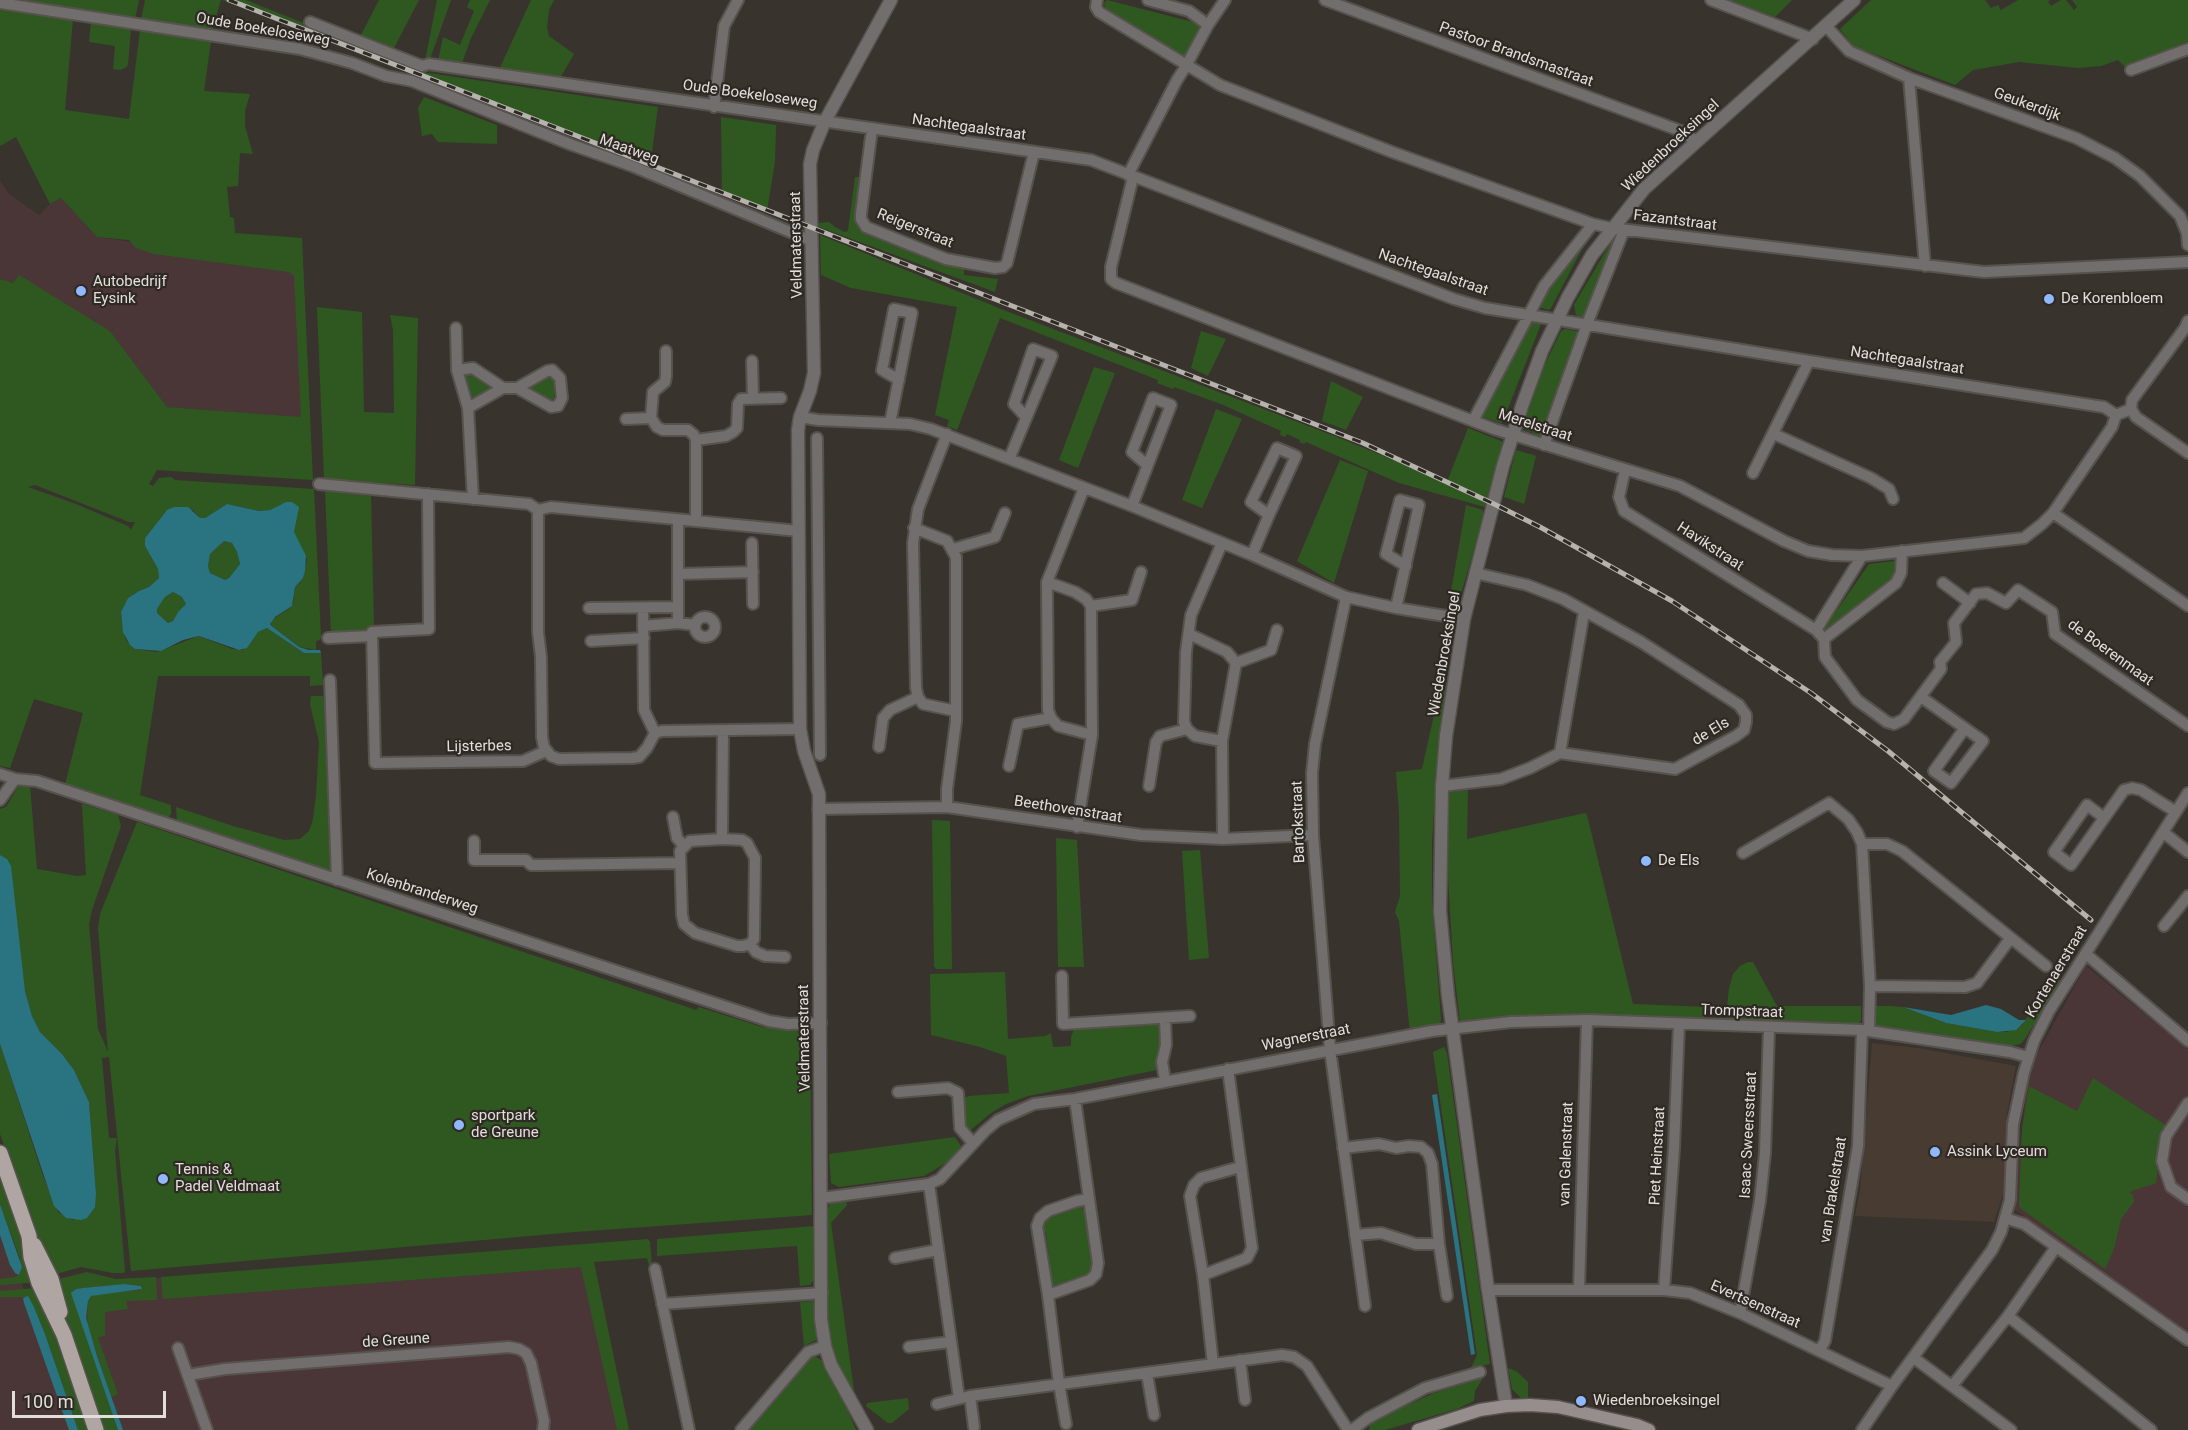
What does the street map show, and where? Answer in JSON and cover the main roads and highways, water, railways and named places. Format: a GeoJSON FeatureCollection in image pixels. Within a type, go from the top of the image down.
{"type":"FeatureCollection","features":[{"type":"Feature","properties":{"kind":"main road"},"geometry":{"type":"LineString","coordinates":[[0,1153],[29,1236],[51,1279],[60,1306],[64,1335],[96,1430]]}},
{"type":"Feature","properties":{"kind":"main road"},"geometry":{"type":"LineString","coordinates":[[1418,1430],[1464,1414],[1506,1406],[1558,1407],[1637,1425],[1649,1430]]}},
{"type":"Feature","properties":{"kind":"water"},"geometry":{"type":"Polygon","coordinates":[[[286,502],[292,502],[299,507],[294,532],[306,556],[305,571],[303,578],[295,587],[292,606],[275,617],[270,624],[299,647],[320,650],[321,653],[304,653],[267,628],[258,632],[247,648],[239,650],[199,636],[183,640],[161,651],[135,649],[130,645],[123,632],[121,612],[128,598],[149,587],[159,578],[158,569],[145,546],[145,538],[167,510],[174,507],[188,507],[200,518],[205,518],[227,504],[259,511],[270,510],[286,502]],[[224,541],[210,554],[208,566],[210,573],[225,580],[240,564],[232,543],[224,541]],[[173,592],[165,597],[157,609],[157,613],[168,623],[173,621],[186,604],[182,597],[173,592]]]}},
{"type":"Feature","properties":{"kind":"water"},"geometry":{"type":"Polygon","coordinates":[[[0,855],[7,859],[11,866],[25,991],[32,1016],[40,1032],[74,1070],[89,1102],[96,1193],[95,1207],[87,1218],[81,1220],[66,1218],[54,1206],[0,1044],[0,855]]]}},
{"type":"Feature","properties":{"kind":"water"},"geometry":{"type":"Polygon","coordinates":[[[1986,1005],[2001,1009],[2019,1020],[2026,1020],[2016,1030],[1997,1032],[1946,1023],[1903,1007],[1951,1015],[1986,1005]]]}},
{"type":"Feature","properties":{"kind":"water"},"geometry":{"type":"Polygon","coordinates":[[[1437,1094],[1475,1354],[1471,1355],[1432,1095],[1437,1094]]]}},
{"type":"Feature","properties":{"kind":"water"},"geometry":{"type":"Polygon","coordinates":[[[0,1204],[22,1267],[19,1275],[10,1265],[0,1235],[0,1204]]]}},
{"type":"Feature","properties":{"kind":"water"},"geometry":{"type":"Polygon","coordinates":[[[124,1284],[141,1286],[142,1289],[91,1296],[88,1301],[86,1318],[123,1430],[118,1430],[71,1293],[76,1289],[124,1284]]]}},
{"type":"Feature","properties":{"kind":"water"},"geometry":{"type":"Polygon","coordinates":[[[28,1296],[45,1334],[78,1430],[69,1430],[24,1303],[23,1298],[28,1296]]]}},
{"type":"Feature","properties":{"kind":"railway"},"geometry":{"type":"LineString","coordinates":[[229,0],[1363,443],[1494,504],[1540,527],[1672,601],[1811,693],[1888,751],[2091,920]]}},
{"type":"Feature","properties":{"kind":"place","name":"Autobedrijf Eysink"},"geometry":{"type":"Point","coordinates":[81,291]}},
{"type":"Feature","properties":{"kind":"place","name":"De Korenbloem"},"geometry":{"type":"Point","coordinates":[2049,299]}},
{"type":"Feature","properties":{"kind":"place","name":"De Els"},"geometry":{"type":"Point","coordinates":[1646,861]}},
{"type":"Feature","properties":{"kind":"place","name":"sportpark de Greune"},"geometry":{"type":"Point","coordinates":[459,1125]}},
{"type":"Feature","properties":{"kind":"place","name":"Assink Lyceum"},"geometry":{"type":"Point","coordinates":[1935,1152]}},
{"type":"Feature","properties":{"kind":"place","name":"Tennis & Padel Veldmaat"},"geometry":{"type":"Point","coordinates":[163,1179]}},
{"type":"Feature","properties":{"kind":"place","name":"Wiedenbroeksingel"},"geometry":{"type":"Point","coordinates":[1581,1401]}}]}
